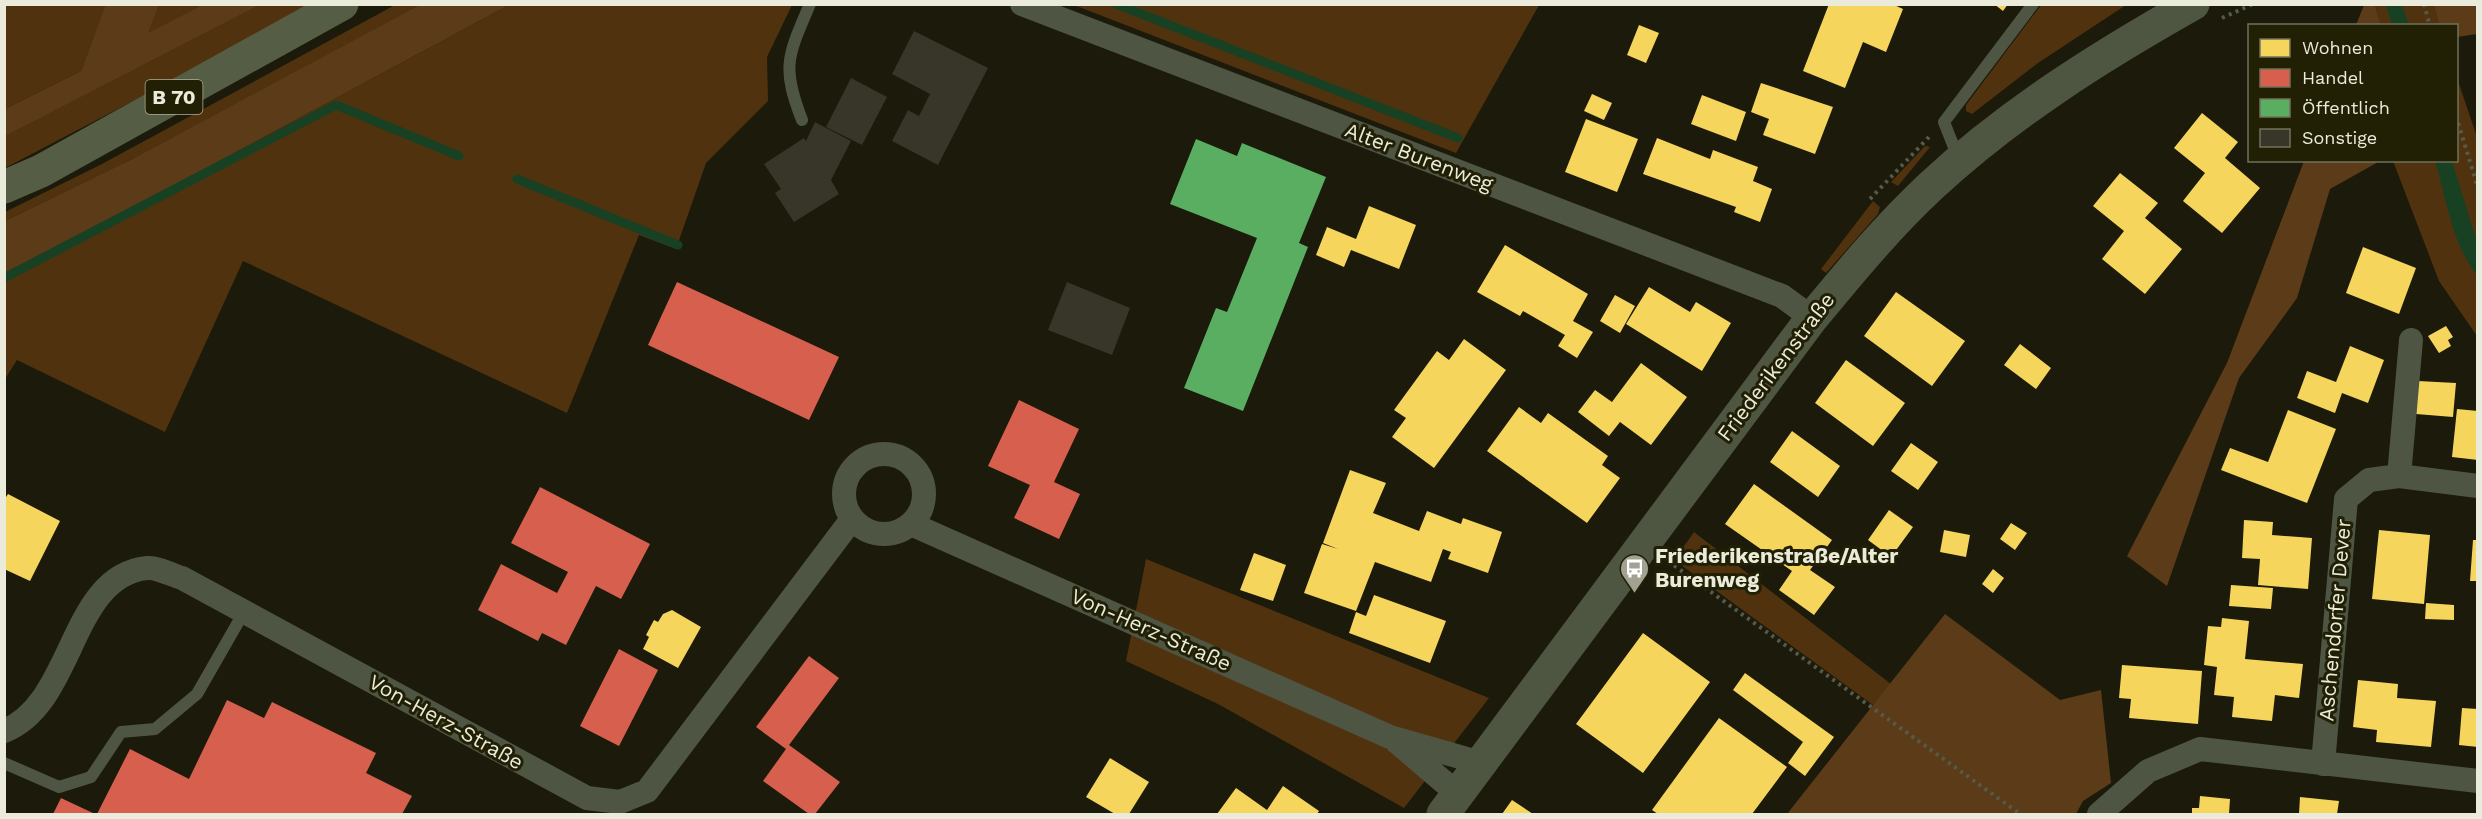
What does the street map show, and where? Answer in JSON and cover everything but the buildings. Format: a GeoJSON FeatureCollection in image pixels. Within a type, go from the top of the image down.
{"type":"FeatureCollection","features":[{"type":"Feature","properties":{"kind":"main road","name":"B 70"},"geometry":{"type":"LineString","coordinates":[[4,187],[41,171],[342,4]]}},
{"type":"Feature","properties":{"kind":"street","name":"Alter Burenweg"},"geometry":{"type":"LineString","coordinates":[[1022,4],[1782,296],[1812,318]]}},
{"type":"Feature","properties":{"kind":"street","name":"Friederikenstraße"},"geometry":{"type":"LineString","coordinates":[[1450,804],[1812,318],[1869,249],[1959,161],[2005,123],[2081,69],[2193,4]]}},
{"type":"Feature","properties":{"kind":"street"},"geometry":{"type":"LineString","coordinates":[[2399,476],[2411,340]]}},
{"type":"Feature","properties":{"kind":"street"},"geometry":{"type":"LineString","coordinates":[[887,453],[912,464],[922,482],[924,501],[911,524],[887,534],[874,533],[862,528],[852,519],[845,507],[843,494],[845,481],[851,469],[861,460],[874,454],[887,453]]}},
{"type":"Feature","properties":{"kind":"street","name":"Aschendorfer Dever"},"geometry":{"type":"LineString","coordinates":[[2323,764],[2346,499],[2368,480],[2399,476],[2478,486]]}},
{"type":"Feature","properties":{"kind":"street","name":"Von-Herz-Straße"},"geometry":{"type":"LineString","coordinates":[[4,731],[20,725],[41,704],[103,589],[123,574],[149,568],[182,578],[587,798],[620,802],[647,791],[852,519]]}},
{"type":"Feature","properties":{"kind":"street","name":"Von-Herz-Straße"},"geometry":{"type":"LineString","coordinates":[[911,524],[1390,737]]}},
{"type":"Feature","properties":{"kind":"street"},"geometry":{"type":"LineString","coordinates":[[1390,737],[1481,763]]}},
{"type":"Feature","properties":{"kind":"street"},"geometry":{"type":"LineString","coordinates":[[1390,737],[1450,804]]}},
{"type":"Feature","properties":{"kind":"street"},"geometry":{"type":"LineString","coordinates":[[2099,814],[2148,771],[2200,749],[2478,781]]}},
{"type":"Feature","properties":{"kind":"lane"},"geometry":{"type":"LineString","coordinates":[[802,120],[788,75],[792,49],[810,4]]}},
{"type":"Feature","properties":{"kind":"lane"},"geometry":{"type":"LineString","coordinates":[[1959,161],[1944,122],[2033,4]]}},
{"type":"Feature","properties":{"kind":"lane"},"geometry":{"type":"LineString","coordinates":[[4,763],[59,787],[91,777],[121,732],[155,729],[197,694],[244,612]]}},
{"type":"Feature","properties":{"kind":"path"},"geometry":{"type":"LineString","coordinates":[[2424,4],[2429,24]]}},
{"type":"Feature","properties":{"kind":"path"},"geometry":{"type":"LineString","coordinates":[[2458,119],[2478,188]]}},
{"type":"Feature","properties":{"kind":"path"},"geometry":{"type":"LineString","coordinates":[[1661,568],[1674,551]]}},
{"type":"Feature","properties":{"kind":"path"},"geometry":{"type":"LineString","coordinates":[[1666,560],[2020,814]]}},
{"type":"Feature","properties":{"kind":"shaded area"},"geometry":{"type":"Polygon","coordinates":[[[106,4],[159,5],[148,33],[202,5],[260,5],[5,136],[5,109],[81,71],[106,4]]]}},
{"type":"Feature","properties":{"kind":"shaded area"},"geometry":{"type":"Polygon","coordinates":[[[422,4],[509,5],[39,258],[5,273],[5,221],[134,158],[422,4]]]}},
{"type":"Feature","properties":{"kind":"shaded area"},"geometry":{"type":"Polygon","coordinates":[[[5,5],[106,5],[81,71],[5,109],[5,5]]]}},
{"type":"Feature","properties":{"kind":"shaded area"},"geometry":{"type":"Polygon","coordinates":[[[159,5],[202,5],[147,34],[159,5]]]}},
{"type":"Feature","properties":{"kind":"shaded area"},"geometry":{"type":"Polygon","coordinates":[[[260,5],[311,5],[5,168],[4,136],[260,5]]]}},
{"type":"Feature","properties":{"kind":"shaded area"},"geometry":{"type":"Polygon","coordinates":[[[395,5],[422,5],[134,158],[5,221],[5,212],[100,165],[395,5]]]}},
{"type":"Feature","properties":{"kind":"shaded area"},"geometry":{"type":"Polygon","coordinates":[[[509,5],[792,5],[767,57],[768,101],[706,163],[676,249],[639,235],[567,413],[243,261],[165,432],[17,360],[5,379],[5,273],[39,258],[509,5]]]}},
{"type":"Feature","properties":{"kind":"shaded area"},"geometry":{"type":"Polygon","coordinates":[[[1074,5],[1539,5],[1456,153],[1074,5]]]}},
{"type":"Feature","properties":{"kind":"shaded area"},"geometry":{"type":"Polygon","coordinates":[[[2041,5],[2126,5],[2038,63],[1972,114],[1966,111],[1966,105],[2041,5]]]}},
{"type":"Feature","properties":{"kind":"shaded area"},"geometry":{"type":"Polygon","coordinates":[[[2364,5],[2375,5],[2381,24],[2356,24],[2364,5]]]}},
{"type":"Feature","properties":{"kind":"shaded area"},"geometry":{"type":"Polygon","coordinates":[[[2375,5],[2434,5],[2439,24],[2381,24],[2375,5]]]}},
{"type":"Feature","properties":{"kind":"shaded area"},"geometry":{"type":"Polygon","coordinates":[[[2386,5],[2402,5],[2409,24],[2392,24],[2386,5]]]}},
{"type":"Feature","properties":{"kind":"shaded area"},"geometry":{"type":"Polygon","coordinates":[[[2434,5],[2477,5],[2477,34],[2458,37],[2458,24],[2439,24],[2434,5]]]}},
{"type":"Feature","properties":{"kind":"shaded area"},"geometry":{"type":"Polygon","coordinates":[[[2458,81],[2477,137],[2477,336],[2439,281],[2393,162],[2458,162],[2458,81]]]}},
{"type":"Feature","properties":{"kind":"shaded area"},"geometry":{"type":"Polygon","coordinates":[[[1925,146],[1930,147],[1898,186],[1891,182],[1925,146]]]}},
{"type":"Feature","properties":{"kind":"shaded area"},"geometry":{"type":"Polygon","coordinates":[[[2304,162],[2378,162],[2330,189],[2297,298],[2239,378],[2167,586],[2127,556],[2227,363],[2304,162]]]}},
{"type":"Feature","properties":{"kind":"shaded area"},"geometry":{"type":"Polygon","coordinates":[[[2435,162],[2452,162],[2477,242],[2477,275],[2461,250],[2435,162]]]}},
{"type":"Feature","properties":{"kind":"shaded area"},"geometry":{"type":"Polygon","coordinates":[[[1873,201],[1880,207],[1878,214],[1826,273],[1821,269],[1873,201]]]}},
{"type":"Feature","properties":{"kind":"shaded area"},"geometry":{"type":"Polygon","coordinates":[[[1694,532],[1891,684],[1873,705],[1674,560],[1694,532]]]}},
{"type":"Feature","properties":{"kind":"shaded area"},"geometry":{"type":"Polygon","coordinates":[[[1146,559],[1489,698],[1404,808],[1218,704],[1126,661],[1146,559]]]}},
{"type":"Feature","properties":{"kind":"shaded area"},"geometry":{"type":"Polygon","coordinates":[[[1945,614],[2060,700],[2101,690],[2111,783],[2083,801],[2076,814],[1787,814],[1945,614]]]}},
{"type":"Feature","properties":{"kind":"waterway"},"geometry":{"type":"LineString","coordinates":[[1116,4],[1458,138]]}},
{"type":"Feature","properties":{"kind":"waterway"},"geometry":{"type":"LineString","coordinates":[[4,278],[336,105],[459,156]]}},
{"type":"Feature","properties":{"kind":"waterway"},"geometry":{"type":"LineString","coordinates":[[517,179],[678,245]]}},
{"type":"Feature","properties":{"kind":"place","name":"Friederikenstraße/Alter Burenweg"},"geometry":{"type":"Point","coordinates":[1634,594]}}]}
